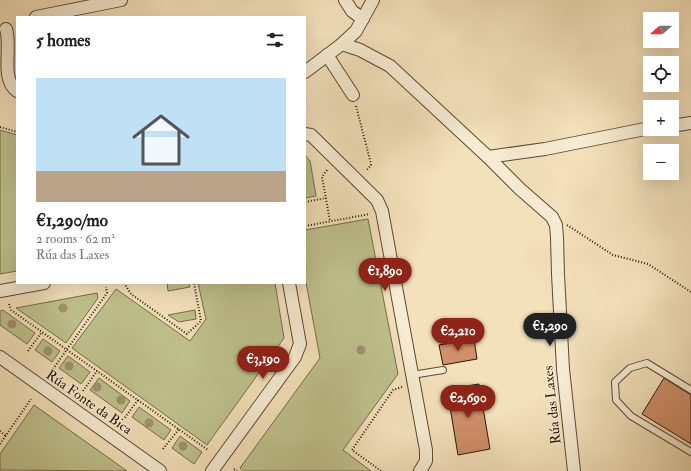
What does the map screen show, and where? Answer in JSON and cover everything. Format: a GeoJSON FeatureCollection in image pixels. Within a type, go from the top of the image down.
{"type":"FeatureCollection","features":[{"type":"Feature","properties":{"kind":"street"},"geometry":{"type":"LineString","coordinates":[[41,16],[121,0]]}},
{"type":"Feature","properties":{"kind":"street"},"geometry":{"type":"LineString","coordinates":[[345,0],[352,10],[363,19]]}},
{"type":"Feature","properties":{"kind":"street"},"geometry":{"type":"LineString","coordinates":[[306,71],[342,44],[356,31],[373,0]]}},
{"type":"Feature","properties":{"kind":"street"},"geometry":{"type":"LineString","coordinates":[[8,28],[6,56],[7,76],[11,88],[16,90]]}},
{"type":"Feature","properties":{"kind":"street"},"geometry":{"type":"LineString","coordinates":[[342,44],[360,50],[390,66],[488,157],[520,189],[552,217]]}},
{"type":"Feature","properties":{"kind":"street"},"geometry":{"type":"LineString","coordinates":[[327,55],[353,95]]}},
{"type":"Feature","properties":{"kind":"street"},"geometry":{"type":"LineString","coordinates":[[679,125],[691,123]]}},
{"type":"Feature","properties":{"kind":"street"},"geometry":{"type":"LineString","coordinates":[[488,157],[545,149],[643,129]]}},
{"type":"Feature","properties":{"kind":"street"},"geometry":{"type":"LineString","coordinates":[[306,134],[311,135],[377,200],[382,211],[426,450],[426,461],[420,471]]}},
{"type":"Feature","properties":{"kind":"street","name":"Rúa das Laxes"},"geometry":{"type":"LineString","coordinates":[[552,217],[556,225],[563,369],[574,471]]}},
{"type":"Feature","properties":{"kind":"street"},"geometry":{"type":"LineString","coordinates":[[0,291],[38,284]]}},
{"type":"Feature","properties":{"kind":"street"},"geometry":{"type":"LineString","coordinates":[[212,471],[295,356],[300,344],[289,284]]}},
{"type":"Feature","properties":{"kind":"street","name":"Rúa Fonte da Bica"},"geometry":{"type":"LineString","coordinates":[[0,357],[160,471]]}},
{"type":"Feature","properties":{"kind":"lane"},"geometry":{"type":"LineString","coordinates":[[691,390],[647,363],[630,368],[615,382],[616,400],[631,416],[691,452]]}},
{"type":"Feature","properties":{"kind":"lane"},"geometry":{"type":"LineString","coordinates":[[412,375],[443,370]]}},
{"type":"Feature","properties":{"kind":"path"},"geometry":{"type":"LineString","coordinates":[[353,95],[370,160],[371,166],[366,171]]}},
{"type":"Feature","properties":{"kind":"path"},"geometry":{"type":"LineString","coordinates":[[0,127],[16,132]]}},
{"type":"Feature","properties":{"kind":"path"},"geometry":{"type":"LineString","coordinates":[[327,170],[322,177],[330,221]]}},
{"type":"Feature","properties":{"kind":"path"},"geometry":{"type":"LineString","coordinates":[[306,202],[326,198]]}},
{"type":"Feature","properties":{"kind":"path"},"geometry":{"type":"LineString","coordinates":[[306,226],[371,214]]}},
{"type":"Feature","properties":{"kind":"path"},"geometry":{"type":"LineString","coordinates":[[552,217],[572,228],[613,255],[648,264],[691,292]]}},
{"type":"Feature","properties":{"kind":"path"},"geometry":{"type":"LineString","coordinates":[[125,284],[131,294],[187,334],[201,321],[194,284]]}},
{"type":"Feature","properties":{"kind":"path"},"geometry":{"type":"LineString","coordinates":[[53,369],[107,293],[106,286]]}},
{"type":"Feature","properties":{"kind":"path"},"geometry":{"type":"LineString","coordinates":[[9,304],[11,310],[208,450]]}},
{"type":"Feature","properties":{"kind":"path"},"geometry":{"type":"LineString","coordinates":[[28,351],[42,332]]}},
{"type":"Feature","properties":{"kind":"path"},"geometry":{"type":"LineString","coordinates":[[83,391],[97,371]]}},
{"type":"Feature","properties":{"kind":"path"},"geometry":{"type":"LineString","coordinates":[[380,471],[352,450],[393,390],[402,387]]}},
{"type":"Feature","properties":{"kind":"path"},"geometry":{"type":"LineString","coordinates":[[0,444],[31,399]]}},
{"type":"Feature","properties":{"kind":"path"},"geometry":{"type":"LineString","coordinates":[[123,420],[138,400]]}},
{"type":"Feature","properties":{"kind":"path"},"geometry":{"type":"LineString","coordinates":[[163,449],[179,428]]}},
{"type":"Feature","properties":{"kind":"path"},"geometry":{"type":"LineString","coordinates":[[0,432],[6,436]]}},
{"type":"Feature","properties":{"kind":"green space"},"geometry":{"type":"Polygon","coordinates":[[[0,130],[16,135],[16,271],[0,274],[0,130]]]}},
{"type":"Feature","properties":{"kind":"green space"},"geometry":{"type":"Polygon","coordinates":[[[306,156],[310,161],[316,196],[306,198],[306,156]]]}},
{"type":"Feature","properties":{"kind":"green space"},"geometry":{"type":"Polygon","coordinates":[[[368,219],[398,374],[343,450],[371,471],[243,471],[240,468],[320,358],[306,282],[306,230],[368,219]]]}},
{"type":"Feature","properties":{"kind":"green space"},"geometry":{"type":"Polygon","coordinates":[[[167,284],[189,284],[190,287],[168,291],[167,284]]]}},
{"type":"Feature","properties":{"kind":"green space"},"geometry":{"type":"Polygon","coordinates":[[[198,284],[275,284],[284,338],[207,445],[72,348],[116,289],[190,341],[206,319],[198,284]]]}},
{"type":"Feature","properties":{"kind":"green space"},"geometry":{"type":"Polygon","coordinates":[[[97,293],[98,298],[66,343],[16,308],[97,293]]]}},
{"type":"Feature","properties":{"kind":"green space"},"geometry":{"type":"Polygon","coordinates":[[[3,310],[35,333],[27,344],[0,325],[0,311],[3,310]]]}},
{"type":"Feature","properties":{"kind":"green space"},"geometry":{"type":"Polygon","coordinates":[[[195,310],[196,319],[179,322],[168,315],[195,310]]]}},
{"type":"Feature","properties":{"kind":"green space"},"geometry":{"type":"Polygon","coordinates":[[[43,339],[60,351],[52,362],[35,350],[43,339]]]}},
{"type":"Feature","properties":{"kind":"green space"},"geometry":{"type":"Polygon","coordinates":[[[68,356],[90,372],[81,384],[59,368],[68,356]]]}},
{"type":"Feature","properties":{"kind":"green space"},"geometry":{"type":"Polygon","coordinates":[[[99,378],[130,401],[122,413],[90,390],[99,378]]]}},
{"type":"Feature","properties":{"kind":"green space"},"geometry":{"type":"Polygon","coordinates":[[[34,405],[127,471],[0,470],[0,454],[34,405]]]}},
{"type":"Feature","properties":{"kind":"green space"},"geometry":{"type":"Polygon","coordinates":[[[139,407],[171,430],[164,440],[132,417],[139,407]]]}},
{"type":"Feature","properties":{"kind":"green space"},"geometry":{"type":"Polygon","coordinates":[[[180,436],[202,452],[194,464],[172,448],[180,436]]]}},
{"type":"Feature","properties":{"kind":"building"},"geometry":{"type":"Polygon","coordinates":[[[474,339],[477,359],[443,365],[439,345],[474,339]]]}},
{"type":"Feature","properties":{"kind":"building"},"geometry":{"type":"Polygon","coordinates":[[[664,378],[691,395],[691,444],[642,414],[664,378]]]}},
{"type":"Feature","properties":{"kind":"building"},"geometry":{"type":"Polygon","coordinates":[[[479,384],[490,449],[458,455],[447,389],[479,384]]]}}]}
